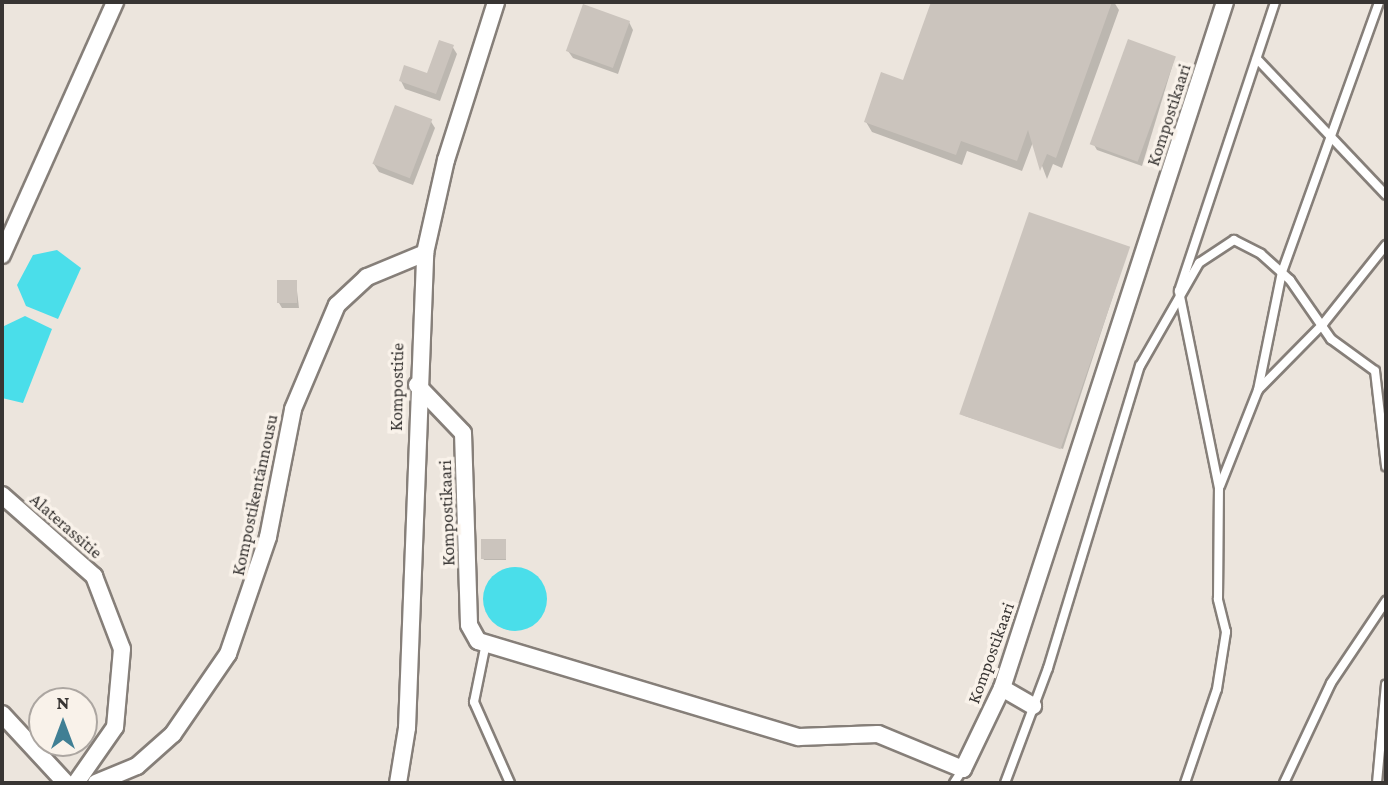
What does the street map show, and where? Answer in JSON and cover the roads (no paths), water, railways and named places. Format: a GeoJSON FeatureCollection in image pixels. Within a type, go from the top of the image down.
{"type":"FeatureCollection","features":[{"type":"Feature","properties":{"kind":"street"},"geometry":{"type":"LineString","coordinates":[[2,255],[115,2]]}},
{"type":"Feature","properties":{"kind":"street","name":"Kompostitie"},"geometry":{"type":"LineString","coordinates":[[398,783],[407,728],[417,386],[425,253],[446,160],[496,2]]}},
{"type":"Feature","properties":{"kind":"street","name":"Kompostikaari"},"geometry":{"type":"LineString","coordinates":[[963,769],[1002,688],[1225,2]]}},
{"type":"Feature","properties":{"kind":"street","name":"Kompostikentännousu"},"geometry":{"type":"LineString","coordinates":[[96,783],[136,766],[173,734],[228,654],[268,537],[293,409],[337,306],[367,276],[425,253]]}},
{"type":"Feature","properties":{"kind":"street","name":"Kompostikaari"},"geometry":{"type":"LineString","coordinates":[[417,386],[463,433],[469,625],[486,643]]}},
{"type":"Feature","properties":{"kind":"street","name":"Alaterassitie"},"geometry":{"type":"LineString","coordinates":[[2,495],[94,576],[122,649],[115,727],[76,783]]}},
{"type":"Feature","properties":{"kind":"street"},"geometry":{"type":"LineString","coordinates":[[486,643],[799,737],[878,734],[963,769]]}},
{"type":"Feature","properties":{"kind":"street"},"geometry":{"type":"LineString","coordinates":[[1002,688],[1033,706]]}},
{"type":"Feature","properties":{"kind":"street"},"geometry":{"type":"LineString","coordinates":[[2,714],[65,783]]}},
{"type":"Feature","properties":{"kind":"lane"},"geometry":{"type":"LineString","coordinates":[[1185,783],[1217,689],[1227,632],[1219,598],[1219,488],[1179,291],[1275,2]]}},
{"type":"Feature","properties":{"kind":"lane"},"geometry":{"type":"LineString","coordinates":[[1219,488],[1258,390],[1282,272],[1379,2]]}},
{"type":"Feature","properties":{"kind":"lane"},"geometry":{"type":"LineString","coordinates":[[1257,59],[1386,195]]}},
{"type":"Feature","properties":{"kind":"lane"},"geometry":{"type":"LineString","coordinates":[[1004,783],[1033,706],[1140,366],[1179,291],[1199,263],[1234,240],[1282,272],[1323,324],[1331,339],[1375,371],[1386,466]]}},
{"type":"Feature","properties":{"kind":"lane"},"geometry":{"type":"LineString","coordinates":[[1258,390],[1323,324],[1386,244]]}},
{"type":"Feature","properties":{"kind":"lane"},"geometry":{"type":"LineString","coordinates":[[1284,783],[1331,683],[1386,601]]}},
{"type":"Feature","properties":{"kind":"lane"},"geometry":{"type":"LineString","coordinates":[[486,643],[474,702],[483,735],[510,783]]}},
{"type":"Feature","properties":{"kind":"lane"},"geometry":{"type":"LineString","coordinates":[[1377,783],[1386,684]]}},
{"type":"Feature","properties":{"kind":"lane"},"geometry":{"type":"LineString","coordinates":[[954,783],[963,769]]}},
{"type":"Feature","properties":{"kind":"water"},"geometry":{"type":"Polygon","coordinates":[[[57,250],[81,268],[58,319],[26,306],[17,285],[33,255],[57,250]]]}},
{"type":"Feature","properties":{"kind":"water"},"geometry":{"type":"Polygon","coordinates":[[[25,316],[52,329],[23,403],[2,398],[2,327],[25,316]]]}},
{"type":"Feature","properties":{"kind":"water"},"geometry":{"type":"Polygon","coordinates":[[[515,567],[538,576],[547,599],[538,622],[515,631],[492,622],[483,599],[492,576],[515,567]]]}}]}
